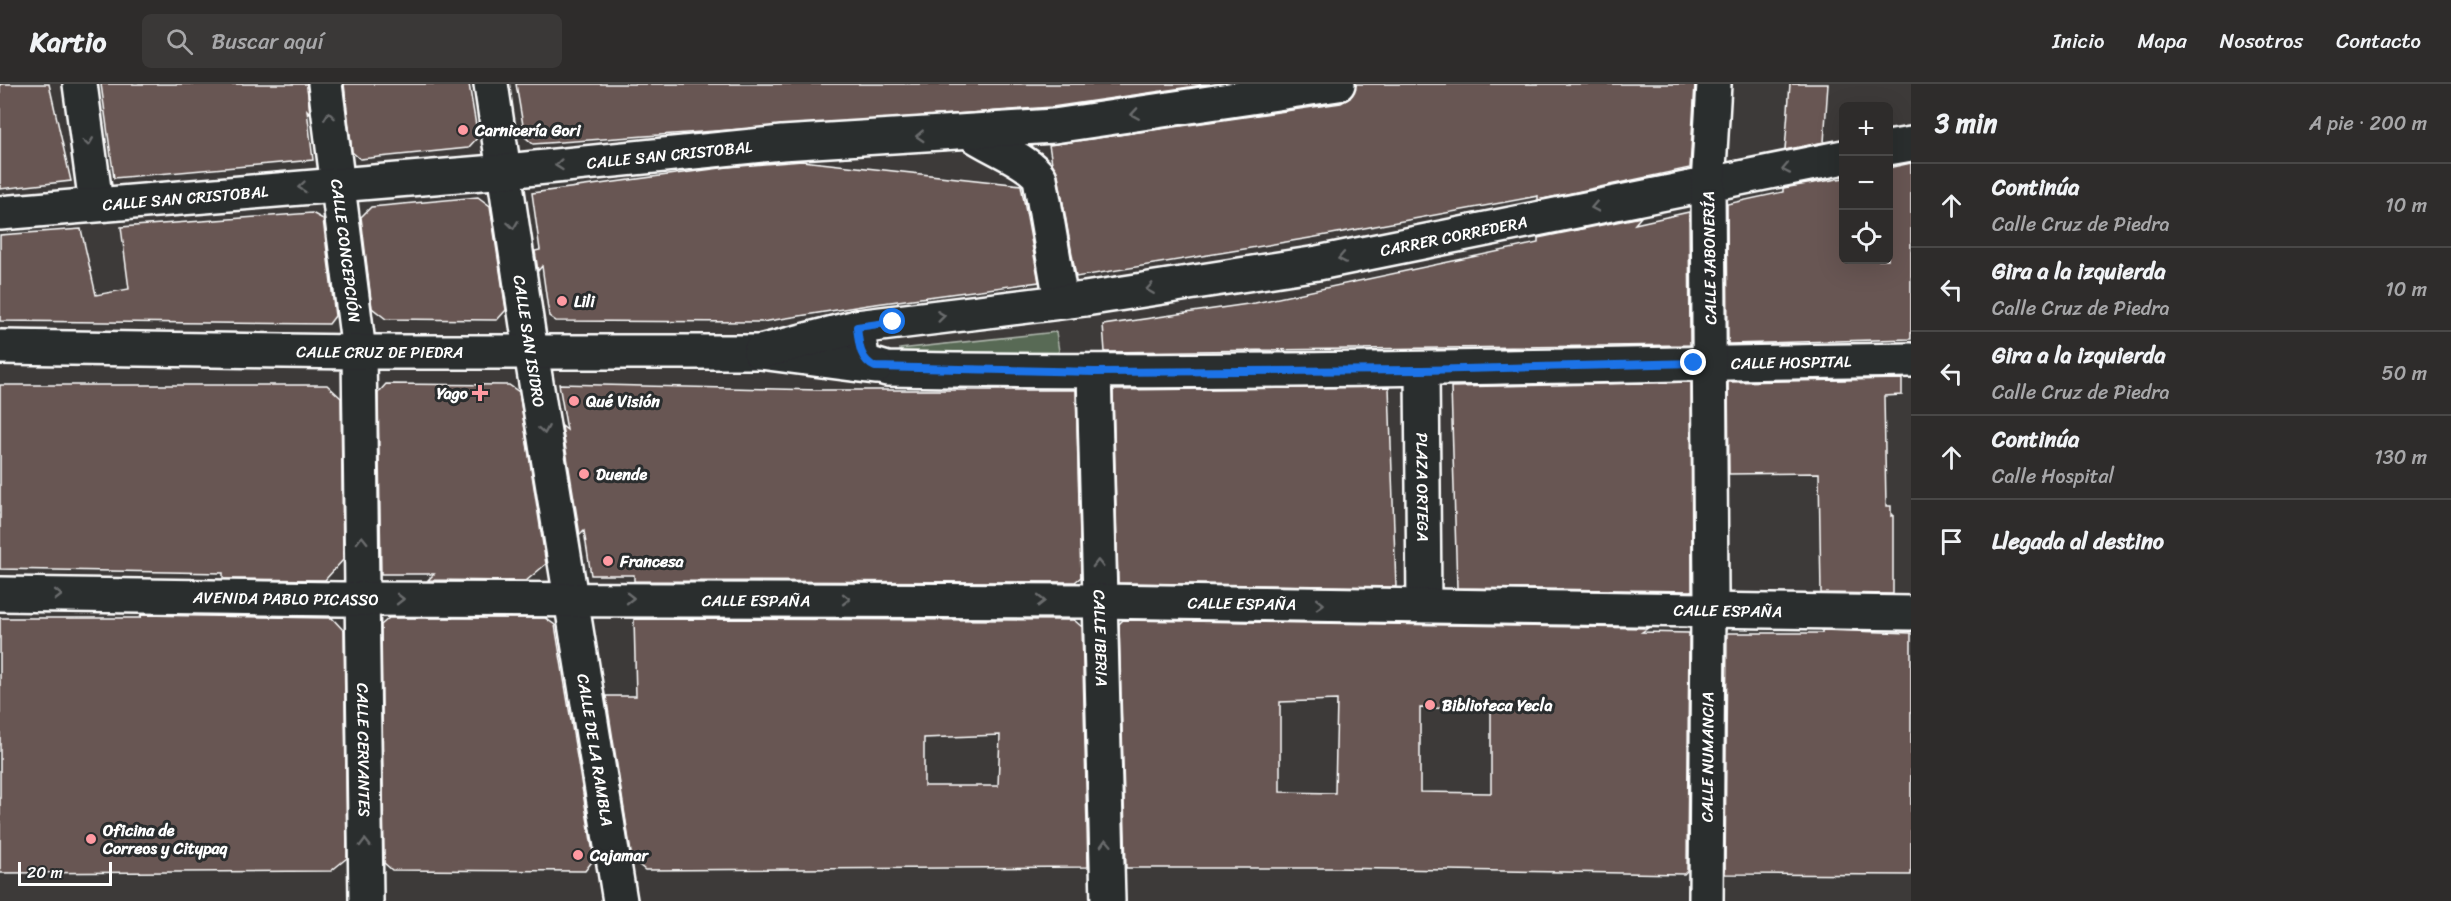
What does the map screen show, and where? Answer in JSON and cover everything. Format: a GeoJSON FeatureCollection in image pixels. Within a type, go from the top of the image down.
{"type":"FeatureCollection","features":[{"type":"Feature","properties":{"kind":"street"},"geometry":{"type":"LineString","coordinates":[[80,84],[96,204]]}},
{"type":"Feature","properties":{"kind":"street","name":"CALLE CONCEPCIÓN"},"geometry":{"type":"LineString","coordinates":[[325,84],[359,352],[362,599]]}},
{"type":"Feature","properties":{"kind":"street","name":"CALLE SAN ISIDRO"},"geometry":{"type":"LineString","coordinates":[[491,84],[506,171],[531,352],[572,598]]}},
{"type":"Feature","properties":{"kind":"street","name":"CALLE SAN CRISTOBAL"},"geometry":{"type":"LineString","coordinates":[[0,213],[506,171],[782,143],[971,133],[1054,126],[1175,96],[1338,84]]}},
{"type":"Feature","properties":{"kind":"street","name":"CALLE JABONERÍA"},"geometry":{"type":"LineString","coordinates":[[1708,612],[1711,594],[1711,363],[1708,185],[1714,84]]}},
{"type":"Feature","properties":{"kind":"street"},"geometry":{"type":"LineString","coordinates":[[971,133],[989,147],[1031,167],[1040,178],[1061,301]]}},
{"type":"Feature","properties":{"kind":"street"},"geometry":{"type":"LineString","coordinates":[[1893,147],[1911,144]]}},
{"type":"Feature","properties":{"kind":"street","name":"CARRER CORREDERA"},"geometry":{"type":"LineString","coordinates":[[1061,301],[1318,263],[1839,158]]}},
{"type":"Feature","properties":{"kind":"street","name":"CALLE CRUZ DE PIEDRA"},"geometry":{"type":"LineString","coordinates":[[760,352],[857,327],[1061,301]]}},
{"type":"Feature","properties":{"kind":"street"},"geometry":{"type":"LineString","coordinates":[[857,327],[862,356],[867,363],[875,367]]}},
{"type":"Feature","properties":{"kind":"street","name":"CALLE CRUZ DE PIEDRA"},"geometry":{"type":"LineString","coordinates":[[0,347],[359,352],[760,352],[875,367],[1094,372]]}},
{"type":"Feature","properties":{"kind":"street","name":"CALLE HOSPITAL"},"geometry":{"type":"LineString","coordinates":[[1094,372],[1422,370],[1911,360]]}},
{"type":"Feature","properties":{"kind":"street","name":"PLAZA ORTEGA"},"geometry":{"type":"LineString","coordinates":[[1422,370],[1424,605]]}},
{"type":"Feature","properties":{"kind":"street","name":"CALLE IBERIA"},"geometry":{"type":"LineString","coordinates":[[1094,372],[1098,601],[1108,901]]}},
{"type":"Feature","properties":{"kind":"street","name":"AVENIDA PABLO PICASSO"},"geometry":{"type":"LineString","coordinates":[[0,594],[362,599],[572,598]]}},
{"type":"Feature","properties":{"kind":"street","name":"CALLE ESPAÑA"},"geometry":{"type":"LineString","coordinates":[[572,598],[1098,601],[1424,605],[1708,612],[1911,613]]}},
{"type":"Feature","properties":{"kind":"street","name":"CALLE DE LA RAMBLA"},"geometry":{"type":"LineString","coordinates":[[572,598],[620,901]]}},
{"type":"Feature","properties":{"kind":"street","name":"CALLE CERVANTES"},"geometry":{"type":"LineString","coordinates":[[362,599],[366,901]]}},
{"type":"Feature","properties":{"kind":"street","name":"CALLE NUMANCIA"},"geometry":{"type":"LineString","coordinates":[[1706,901],[1708,612]]}},
{"type":"Feature","properties":{"kind":"green space"},"geometry":{"type":"Polygon","coordinates":[[[1056,332],[1059,351],[1055,356],[901,355],[900,349],[1056,332]]]}},
{"type":"Feature","properties":{"kind":"building"},"geometry":{"type":"Polygon","coordinates":[[[0,84],[49,84],[71,181],[0,189],[0,84]]]}},
{"type":"Feature","properties":{"kind":"building"},"geometry":{"type":"Polygon","coordinates":[[[101,84],[307,84],[310,113],[307,110],[313,160],[114,178],[101,84]]]}},
{"type":"Feature","properties":{"kind":"building"},"geometry":{"type":"Polygon","coordinates":[[[344,84],[469,84],[478,137],[468,148],[360,159],[352,152],[344,84]]]}},
{"type":"Feature","properties":{"kind":"building"},"geometry":{"type":"Polygon","coordinates":[[[516,84],[1210,84],[1052,107],[533,144],[525,137],[516,84]]]}},
{"type":"Feature","properties":{"kind":"building"},"geometry":{"type":"Polygon","coordinates":[[[1356,84],[1695,84],[1690,168],[1538,200],[1538,196],[1310,238],[1076,277],[1058,175],[1052,163],[1049,145],[1341,103],[1350,98],[1356,84]]]}},
{"type":"Feature","properties":{"kind":"building"},"geometry":{"type":"Polygon","coordinates":[[[1790,84],[1828,84],[1824,142],[1785,150],[1790,84]]]}},
{"type":"Feature","properties":{"kind":"building"},"geometry":{"type":"Polygon","coordinates":[[[802,161],[1021,185],[1039,282],[762,322],[556,321],[549,316],[542,266],[538,271],[535,251],[540,250],[532,193],[728,167],[802,161]]]}},
{"type":"Feature","properties":{"kind":"building"},"geometry":{"type":"Polygon","coordinates":[[[1911,163],[1911,339],[1728,344],[1727,204],[1783,192],[1783,188],[1839,179],[1839,264],[1893,264],[1893,167],[1911,163]]]}},
{"type":"Feature","properties":{"kind":"building"},"geometry":{"type":"Polygon","coordinates":[[[478,197],[490,206],[506,310],[497,320],[386,319],[372,308],[361,217],[371,207],[478,197]]]}},
{"type":"Feature","properties":{"kind":"building"},"geometry":{"type":"Polygon","coordinates":[[[1689,212],[1690,345],[1105,352],[1103,325],[1255,303],[1538,243],[1538,238],[1641,217],[1635,224],[1689,212]]]}},
{"type":"Feature","properties":{"kind":"building"},"geometry":{"type":"Polygon","coordinates":[[[312,213],[323,219],[335,316],[329,324],[0,321],[0,235],[81,229],[96,295],[129,289],[121,227],[312,213]]]}},
{"type":"Feature","properties":{"kind":"building"},"geometry":{"type":"Polygon","coordinates":[[[1902,379],[1902,395],[1884,396],[1886,506],[1891,506],[1891,516],[1893,515],[1893,594],[1821,593],[1819,473],[1729,474],[1728,382],[1902,379]]]}},
{"type":"Feature","properties":{"kind":"building"},"geometry":{"type":"Polygon","coordinates":[[[1691,382],[1692,591],[1457,588],[1451,387],[1691,382]]]}},
{"type":"Feature","properties":{"kind":"building"},"geometry":{"type":"Polygon","coordinates":[[[386,384],[509,385],[519,392],[546,564],[526,581],[428,580],[434,574],[381,574],[378,393],[386,384]]]}},
{"type":"Feature","properties":{"kind":"building"},"geometry":{"type":"Polygon","coordinates":[[[559,384],[819,390],[1076,390],[1081,577],[1075,582],[634,581],[634,575],[591,575],[584,531],[580,535],[562,426],[567,430],[559,384]]]}},
{"type":"Feature","properties":{"kind":"building"},"geometry":{"type":"Polygon","coordinates":[[[0,385],[327,385],[341,398],[343,560],[325,580],[223,579],[223,573],[0,569],[0,385]]]}},
{"type":"Feature","properties":{"kind":"building"},"geometry":{"type":"Polygon","coordinates":[[[1389,387],[1396,587],[1118,583],[1113,390],[1389,387]]]}},
{"type":"Feature","properties":{"kind":"building"},"geometry":{"type":"Polygon","coordinates":[[[141,615],[332,618],[344,631],[347,858],[331,871],[0,873],[0,618],[140,618],[141,615]]]}},
{"type":"Feature","properties":{"kind":"building"},"geometry":{"type":"Polygon","coordinates":[[[389,618],[545,618],[555,625],[594,859],[585,871],[392,870],[384,863],[381,625],[389,618]]]}},
{"type":"Feature","properties":{"kind":"building"},"geometry":{"type":"Polygon","coordinates":[[[634,619],[1074,620],[1082,627],[1088,867],[645,870],[632,859],[606,696],[636,696],[634,619]],[[1000,735],[924,738],[924,786],[998,786],[1000,735]]]}},
{"type":"Feature","properties":{"kind":"building"},"geometry":{"type":"Polygon","coordinates":[[[1123,620],[1648,628],[1642,632],[1689,633],[1687,871],[1684,874],[1334,868],[1126,868],[1119,624],[1123,620]],[[1337,700],[1280,702],[1280,792],[1335,793],[1337,700]],[[1420,708],[1420,792],[1491,793],[1491,709],[1420,708]]]}},
{"type":"Feature","properties":{"kind":"building"},"geometry":{"type":"Polygon","coordinates":[[[1822,630],[1911,633],[1911,875],[1725,874],[1727,633],[1822,633],[1822,630]]]}},
{"type":"Feature","properties":{"kind":"place","name":"Carnicería Gori"},"geometry":{"type":"Point","coordinates":[463,130]}},
{"type":"Feature","properties":{"kind":"place","name":"Lili"},"geometry":{"type":"Point","coordinates":[562,301]}},
{"type":"Feature","properties":{"kind":"place","name":"Yago"},"geometry":{"type":"Point","coordinates":[480,393]}},
{"type":"Feature","properties":{"kind":"place","name":"Qué Visión"},"geometry":{"type":"Point","coordinates":[574,401]}},
{"type":"Feature","properties":{"kind":"place","name":"Duende"},"geometry":{"type":"Point","coordinates":[584,474]}},
{"type":"Feature","properties":{"kind":"place","name":"Francesa"},"geometry":{"type":"Point","coordinates":[608,561]}},
{"type":"Feature","properties":{"kind":"place","name":"Biblioteca Yecla"},"geometry":{"type":"Point","coordinates":[1430,705]}},
{"type":"Feature","properties":{"kind":"place","name":"Oficina de Correos y Citypaq"},"geometry":{"type":"Point","coordinates":[91,839]}},
{"type":"Feature","properties":{"kind":"place","name":"Cajamar"},"geometry":{"type":"Point","coordinates":[578,855]}},
{"type":"Feature","properties":{"kind":"route"},"geometry":{"type":"LineString","coordinates":[[893,322],[857,327],[862,356],[867,363],[887,369],[1094,372],[1422,370],[1694,363]]}}]}
